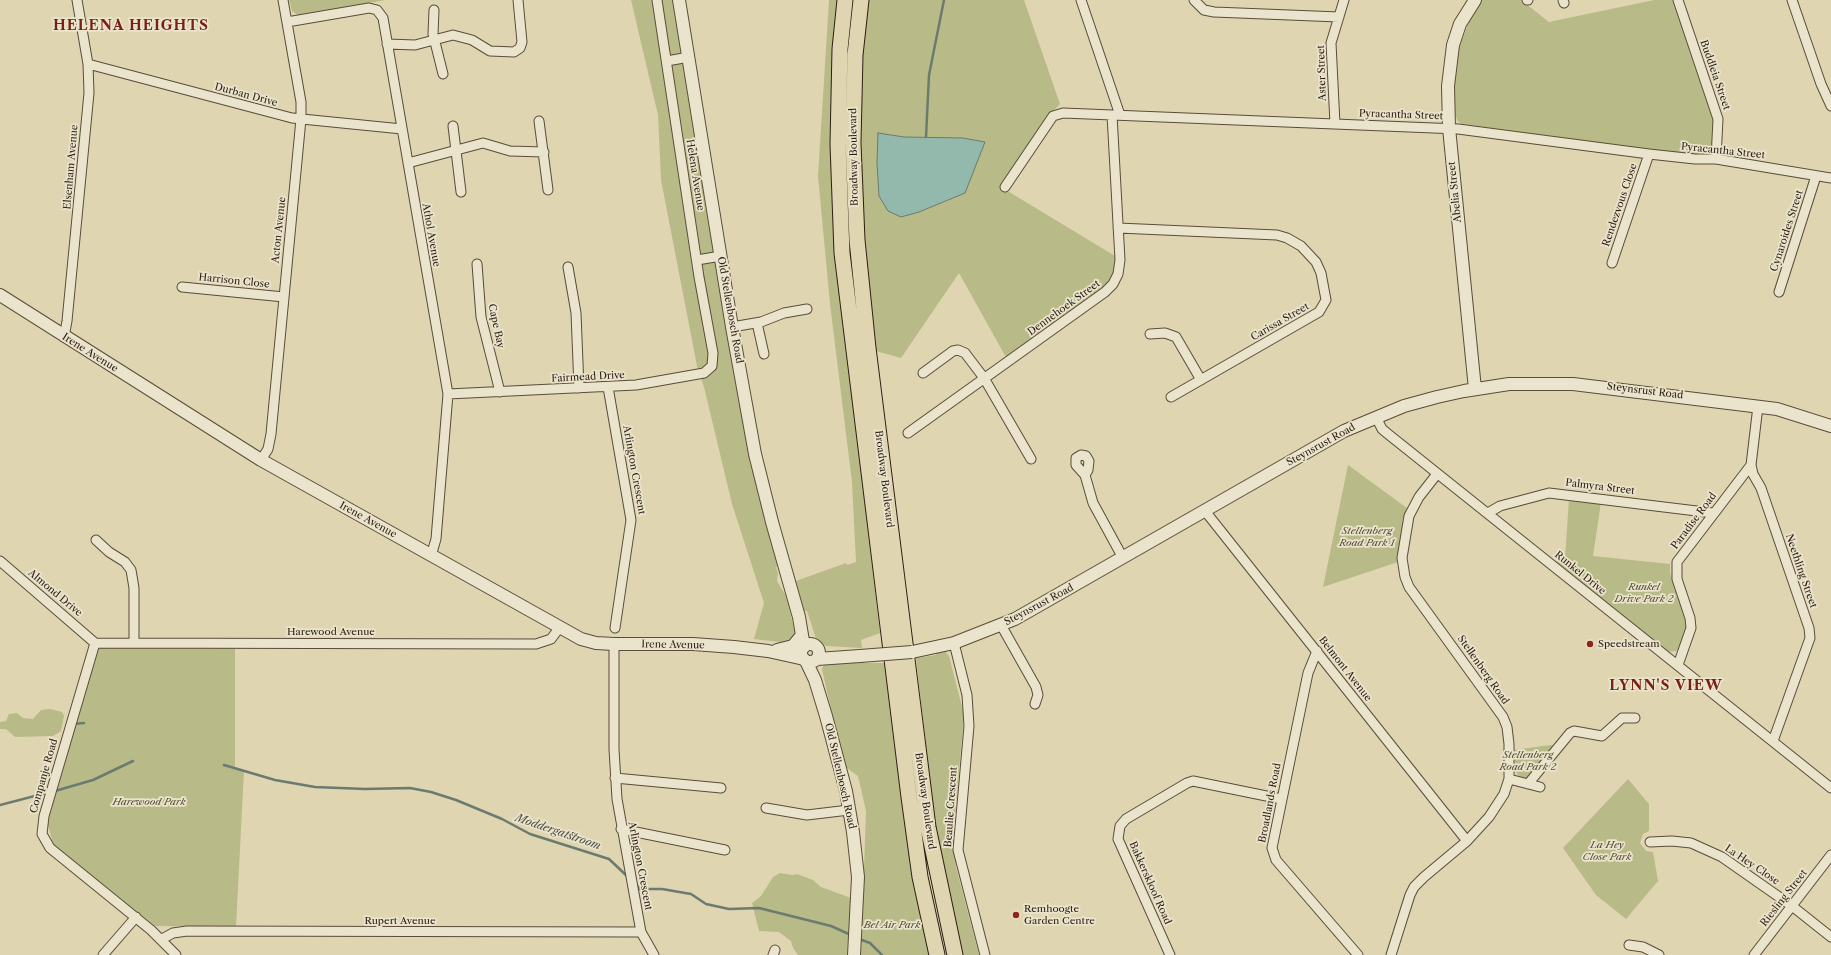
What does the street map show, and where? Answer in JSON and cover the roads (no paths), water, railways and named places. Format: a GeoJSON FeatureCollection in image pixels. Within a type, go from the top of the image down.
{"type":"FeatureCollection","features":[{"type":"Feature","properties":{"kind":"main road","name":"Broadway Boulevard"},"geometry":{"type":"LineString","coordinates":[[845,0],[839,73],[838,144],[842,253],[909,797],[920,877],[937,955]]}},
{"type":"Feature","properties":{"kind":"main road","name":"Broadway Boulevard"},"geometry":{"type":"LineString","coordinates":[[861,0],[855,55],[853,135],[856,240],[868,348],[928,827],[955,955]]}},
{"type":"Feature","properties":{"kind":"street","name":"Elsenham Avenue"},"geometry":{"type":"LineString","coordinates":[[64,336],[67,321],[89,93],[88,64],[77,0]]}},
{"type":"Feature","properties":{"kind":"street","name":"Acton Avenue"},"geometry":{"type":"LineString","coordinates":[[261,460],[268,449],[272,434],[301,119],[300,102],[283,0]]}},
{"type":"Feature","properties":{"kind":"street"},"geometry":{"type":"LineString","coordinates":[[387,44],[415,45],[448,35],[459,35],[472,40],[490,51],[500,53],[516,51],[520,48],[522,42],[518,0]]}},
{"type":"Feature","properties":{"kind":"street","name":"Helena Avenue"},"geometry":{"type":"LineString","coordinates":[[657,0],[713,353]]}},
{"type":"Feature","properties":{"kind":"street","name":"Old Stellenbosch Road"},"geometry":{"type":"LineString","coordinates":[[679,0],[732,328],[757,461],[772,522],[826,706],[826,716]]}},
{"type":"Feature","properties":{"kind":"street"},"geometry":{"type":"LineString","coordinates":[[1081,0],[1116,115]]}},
{"type":"Feature","properties":{"kind":"street"},"geometry":{"type":"LineString","coordinates":[[1194,0],[1204,10],[1214,12],[1339,16]]}},
{"type":"Feature","properties":{"kind":"street","name":"Aster Street"},"geometry":{"type":"LineString","coordinates":[[1335,124],[1331,50],[1332,37],[1344,0]]}},
{"type":"Feature","properties":{"kind":"street","name":"Abelia Street"},"geometry":{"type":"LineString","coordinates":[[1475,0],[1460,24],[1453,45],[1448,86],[1449,128],[1475,389]]}},
{"type":"Feature","properties":{"kind":"street","name":"Buddleia Street"},"geometry":{"type":"LineString","coordinates":[[1678,0],[1718,119],[1716,159]]}},
{"type":"Feature","properties":{"kind":"street"},"geometry":{"type":"LineString","coordinates":[[1792,0],[1821,84],[1831,106]]}},
{"type":"Feature","properties":{"kind":"street","name":"Athol Avenue"},"geometry":{"type":"LineString","coordinates":[[287,22],[373,8],[381,15],[448,394],[436,538],[431,556]]}},
{"type":"Feature","properties":{"kind":"street"},"geometry":{"type":"LineString","coordinates":[[434,10],[432,29],[442,74]]}},
{"type":"Feature","properties":{"kind":"street"},"geometry":{"type":"LineString","coordinates":[[667,62],[689,57]]}},
{"type":"Feature","properties":{"kind":"street","name":"Durban Drive"},"geometry":{"type":"LineString","coordinates":[[88,64],[282,116],[402,129]]}},
{"type":"Feature","properties":{"kind":"street","name":"Pyracantha Street"},"geometry":{"type":"LineString","coordinates":[[1005,187],[1056,114],[1063,113],[1449,128],[1649,154],[1695,159],[1716,159],[1766,166],[1831,178]]}},
{"type":"Feature","properties":{"kind":"street","name":"Dennehoek Street"},"geometry":{"type":"LineString","coordinates":[[908,433],[1109,288],[1116,279],[1119,267],[1116,115]]}},
{"type":"Feature","properties":{"kind":"street"},"geometry":{"type":"LineString","coordinates":[[539,121],[548,190]]}},
{"type":"Feature","properties":{"kind":"street"},"geometry":{"type":"LineString","coordinates":[[453,126],[454,150],[461,192]]}},
{"type":"Feature","properties":{"kind":"street"},"geometry":{"type":"LineString","coordinates":[[408,163],[482,143],[510,151],[544,152]]}},
{"type":"Feature","properties":{"kind":"street","name":"Rendezvous Close"},"geometry":{"type":"LineString","coordinates":[[1612,262],[1649,154]]}},
{"type":"Feature","properties":{"kind":"street","name":"Cynaroides Street"},"geometry":{"type":"LineString","coordinates":[[1779,292],[1816,176]]}},
{"type":"Feature","properties":{"kind":"street","name":"Carissa Street"},"geometry":{"type":"LineString","coordinates":[[1118,228],[1277,235],[1294,242],[1316,262],[1321,272],[1326,295],[1325,304],[1319,312],[1171,397]]}},
{"type":"Feature","properties":{"kind":"street"},"geometry":{"type":"LineString","coordinates":[[698,260],[721,256]]}},
{"type":"Feature","properties":{"kind":"street","name":"Cape Bay"},"geometry":{"type":"LineString","coordinates":[[477,264],[481,317],[500,392]]}},
{"type":"Feature","properties":{"kind":"street"},"geometry":{"type":"LineString","coordinates":[[568,267],[576,312],[579,388]]}},
{"type":"Feature","properties":{"kind":"street","name":"Harrison Close"},"geometry":{"type":"LineString","coordinates":[[182,287],[284,297]]}},
{"type":"Feature","properties":{"kind":"street","name":"Irene Avenue"},"geometry":{"type":"LineString","coordinates":[[0,295],[261,460],[431,556],[587,641],[614,644],[693,644],[772,650],[809,651]]}},
{"type":"Feature","properties":{"kind":"street"},"geometry":{"type":"LineString","coordinates":[[732,328],[757,323],[784,313],[807,309]]}},
{"type":"Feature","properties":{"kind":"street"},"geometry":{"type":"LineString","coordinates":[[757,323],[764,354]]}},
{"type":"Feature","properties":{"kind":"street"},"geometry":{"type":"LineString","coordinates":[[1150,334],[1165,333],[1176,337],[1201,380]]}},
{"type":"Feature","properties":{"kind":"street"},"geometry":{"type":"LineString","coordinates":[[923,373],[953,351],[958,350],[966,353],[984,378],[1031,458]]}},
{"type":"Feature","properties":{"kind":"street","name":"Fairmead Drive"},"geometry":{"type":"LineString","coordinates":[[448,394],[650,384],[704,373],[712,366],[713,353]]}},
{"type":"Feature","properties":{"kind":"street","name":"Steynsrust Road"},"geometry":{"type":"LineString","coordinates":[[809,651],[846,656],[912,652],[948,645],[1001,625],[1043,604],[1344,431],[1376,417],[1424,400],[1475,389],[1529,383],[1573,384],[1758,406],[1792,413],[1831,426]]}},
{"type":"Feature","properties":{"kind":"street","name":"Arlington Crescent"},"geometry":{"type":"LineString","coordinates":[[608,387],[631,520],[615,628]]}},
{"type":"Feature","properties":{"kind":"street"},"geometry":{"type":"LineString","coordinates":[[1751,465],[1758,406]]}},
{"type":"Feature","properties":{"kind":"street","name":"Runkel Drive"},"geometry":{"type":"LineString","coordinates":[[1376,417],[1382,429],[1437,474],[1488,513],[1831,788]]}},
{"type":"Feature","properties":{"kind":"street","name":"Paradise Road"},"geometry":{"type":"LineString","coordinates":[[1678,665],[1691,628],[1690,618],[1677,579],[1676,567],[1683,553],[1751,465]]}},
{"type":"Feature","properties":{"kind":"street","name":"Neethling Street"},"geometry":{"type":"LineString","coordinates":[[1751,465],[1753,474],[1759,481],[1809,628],[1808,646],[1773,741]]}},
{"type":"Feature","properties":{"kind":"street","name":"Stellenberg Road"},"geometry":{"type":"LineString","coordinates":[[1391,955],[1410,894],[1414,888],[1424,877],[1467,841],[1489,817],[1504,794],[1509,779],[1509,744],[1503,717],[1409,587],[1404,572],[1402,558],[1409,516],[1419,497],[1437,474]]}},
{"type":"Feature","properties":{"kind":"street"},"geometry":{"type":"LineString","coordinates":[[1084,475],[1093,503],[1123,558]]}},
{"type":"Feature","properties":{"kind":"street","name":"Palmyra Street"},"geometry":{"type":"LineString","coordinates":[[1488,513],[1500,506],[1540,494],[1558,492],[1713,513]]}},
{"type":"Feature","properties":{"kind":"street","name":"Belmont Avenue"},"geometry":{"type":"LineString","coordinates":[[1205,511],[1467,841]]}},
{"type":"Feature","properties":{"kind":"street"},"geometry":{"type":"LineString","coordinates":[[96,540],[109,552],[126,562],[131,570],[134,588],[134,643]]}},
{"type":"Feature","properties":{"kind":"street","name":"Almond Drive"},"geometry":{"type":"LineString","coordinates":[[0,561],[66,616],[95,643]]}},
{"type":"Feature","properties":{"kind":"street"},"geometry":{"type":"LineString","coordinates":[[1001,625],[1036,686],[1038,695],[1035,704]]}},
{"type":"Feature","properties":{"kind":"street","name":"Harewood Avenue"},"geometry":{"type":"LineString","coordinates":[[95,643],[536,644],[550,639],[560,627]]}},
{"type":"Feature","properties":{"kind":"street","name":"Companje Road"},"geometry":{"type":"LineString","coordinates":[[95,643],[44,816],[42,834],[50,848],[136,917],[162,940],[176,955]]}},
{"type":"Feature","properties":{"kind":"street","name":"Arlington Crescent"},"geometry":{"type":"LineString","coordinates":[[614,644],[615,778],[621,829],[641,932],[654,955]]}},
{"type":"Feature","properties":{"kind":"street","name":"Beaulie Crescent"},"geometry":{"type":"LineString","coordinates":[[948,645],[967,695],[969,726],[958,850],[985,955]]}},
{"type":"Feature","properties":{"kind":"street","name":"Irene Avenue"},"geometry":{"type":"LineString","coordinates":[[772,650],[790,655],[809,651]]}},
{"type":"Feature","properties":{"kind":"street","name":"Old Stellenbosch Road"},"geometry":{"type":"LineString","coordinates":[[809,651],[849,810],[856,853],[858,876],[854,955]]}},
{"type":"Feature","properties":{"kind":"street","name":"Broadlands Road"},"geometry":{"type":"LineString","coordinates":[[1317,651],[1308,673],[1272,841],[1272,848],[1276,860],[1358,955]]}},
{"type":"Feature","properties":{"kind":"street"},"geometry":{"type":"LineString","coordinates":[[790,655],[806,670],[820,698]]}},
{"type":"Feature","properties":{"kind":"street"},"geometry":{"type":"LineString","coordinates":[[1528,784],[1570,733],[1574,731],[1602,736],[1622,718],[1635,718]]}},
{"type":"Feature","properties":{"kind":"street"},"geometry":{"type":"LineString","coordinates":[[615,778],[721,788]]}},
{"type":"Feature","properties":{"kind":"street"},"geometry":{"type":"LineString","coordinates":[[1509,779],[1540,787]]}},
{"type":"Feature","properties":{"kind":"street","name":"Bakkerskloof Road"},"geometry":{"type":"LineString","coordinates":[[1170,955],[1118,839],[1120,826],[1126,819],[1187,783],[1193,781],[1281,799]]}},
{"type":"Feature","properties":{"kind":"street"},"geometry":{"type":"LineString","coordinates":[[766,808],[807,815],[849,810]]}},
{"type":"Feature","properties":{"kind":"street"},"geometry":{"type":"LineString","coordinates":[[621,829],[725,850]]}},
{"type":"Feature","properties":{"kind":"street","name":"La Hey Close"},"geometry":{"type":"LineString","coordinates":[[1650,842],[1682,841],[1708,850],[1740,868],[1831,937]]}},
{"type":"Feature","properties":{"kind":"street","name":"Riesling Street"},"geometry":{"type":"LineString","coordinates":[[1754,955],[1831,855]]}},
{"type":"Feature","properties":{"kind":"street"},"geometry":{"type":"LineString","coordinates":[[103,955],[136,917]]}},
{"type":"Feature","properties":{"kind":"street","name":"Rupert Avenue"},"geometry":{"type":"LineString","coordinates":[[162,940],[173,933],[187,931],[641,932]]}},
{"type":"Feature","properties":{"kind":"street"},"geometry":{"type":"LineString","coordinates":[[1629,945],[1643,947],[1659,955]]}},
{"type":"Feature","properties":{"kind":"water"},"geometry":{"type":"Polygon","coordinates":[[[878,133],[904,137],[963,138],[985,142],[965,193],[919,212],[901,217],[888,211],[879,196],[877,163],[878,133]]]}},
{"type":"Feature","properties":{"kind":"waterway"},"geometry":{"type":"LineString","coordinates":[[926,137],[929,75],[944,0]]}},
{"type":"Feature","properties":{"kind":"waterway"},"geometry":{"type":"LineString","coordinates":[[73,724],[84,723]]}},
{"type":"Feature","properties":{"kind":"waterway"},"geometry":{"type":"LineString","coordinates":[[55,791],[93,780],[133,761]]}},
{"type":"Feature","properties":{"kind":"waterway","name":"Moddergatstroom"},"geometry":{"type":"LineString","coordinates":[[224,765],[275,780],[315,787],[365,789],[410,788],[431,792],[456,800],[502,819],[530,834],[609,859],[628,877]]}},
{"type":"Feature","properties":{"kind":"waterway"},"geometry":{"type":"LineString","coordinates":[[0,805],[50,792]]}},
{"type":"Feature","properties":{"kind":"waterway","name":"Moddergatstroom"},"geometry":{"type":"LineString","coordinates":[[636,885],[640,889],[662,889],[691,894],[706,904],[729,909],[759,908],[831,926],[851,935]]}},
{"type":"Feature","properties":{"kind":"waterway","name":"Moddergatstroom"},"geometry":{"type":"LineString","coordinates":[[859,939],[870,943],[882,955]]}},
{"type":"Feature","properties":{"kind":"place","name":"Speedstream"},"geometry":{"type":"Point","coordinates":[1590,644]}},
{"type":"Feature","properties":{"kind":"place","name":"Remhoogte Garden Centre"},"geometry":{"type":"Point","coordinates":[1016,915]}},
{"type":"Feature","properties":{"kind":"district","name":"HELENA HEIGHTS"},"geometry":{"type":"Point","coordinates":[131,26]}},
{"type":"Feature","properties":{"kind":"district","name":"LYNN'S VIEW"},"geometry":{"type":"Point","coordinates":[1666,686]}},
{"type":"Feature","properties":{"kind":"park label","name":"Stellenberg Road Park 1"},"geometry":{"type":"Point","coordinates":[1367,536]}},
{"type":"Feature","properties":{"kind":"park label","name":"Runkel Drive Park 2"},"geometry":{"type":"Point","coordinates":[1644,592]}},
{"type":"Feature","properties":{"kind":"park label","name":"Stellenberg Road Park 2"},"geometry":{"type":"Point","coordinates":[1528,760]}},
{"type":"Feature","properties":{"kind":"park label","name":"Harewood Park"},"geometry":{"type":"Point","coordinates":[149,802]}},
{"type":"Feature","properties":{"kind":"park label","name":"La Hey Close Park"},"geometry":{"type":"Point","coordinates":[1607,850]}},
{"type":"Feature","properties":{"kind":"park label","name":"Bel Air Park"},"geometry":{"type":"Point","coordinates":[892,925]}}]}
